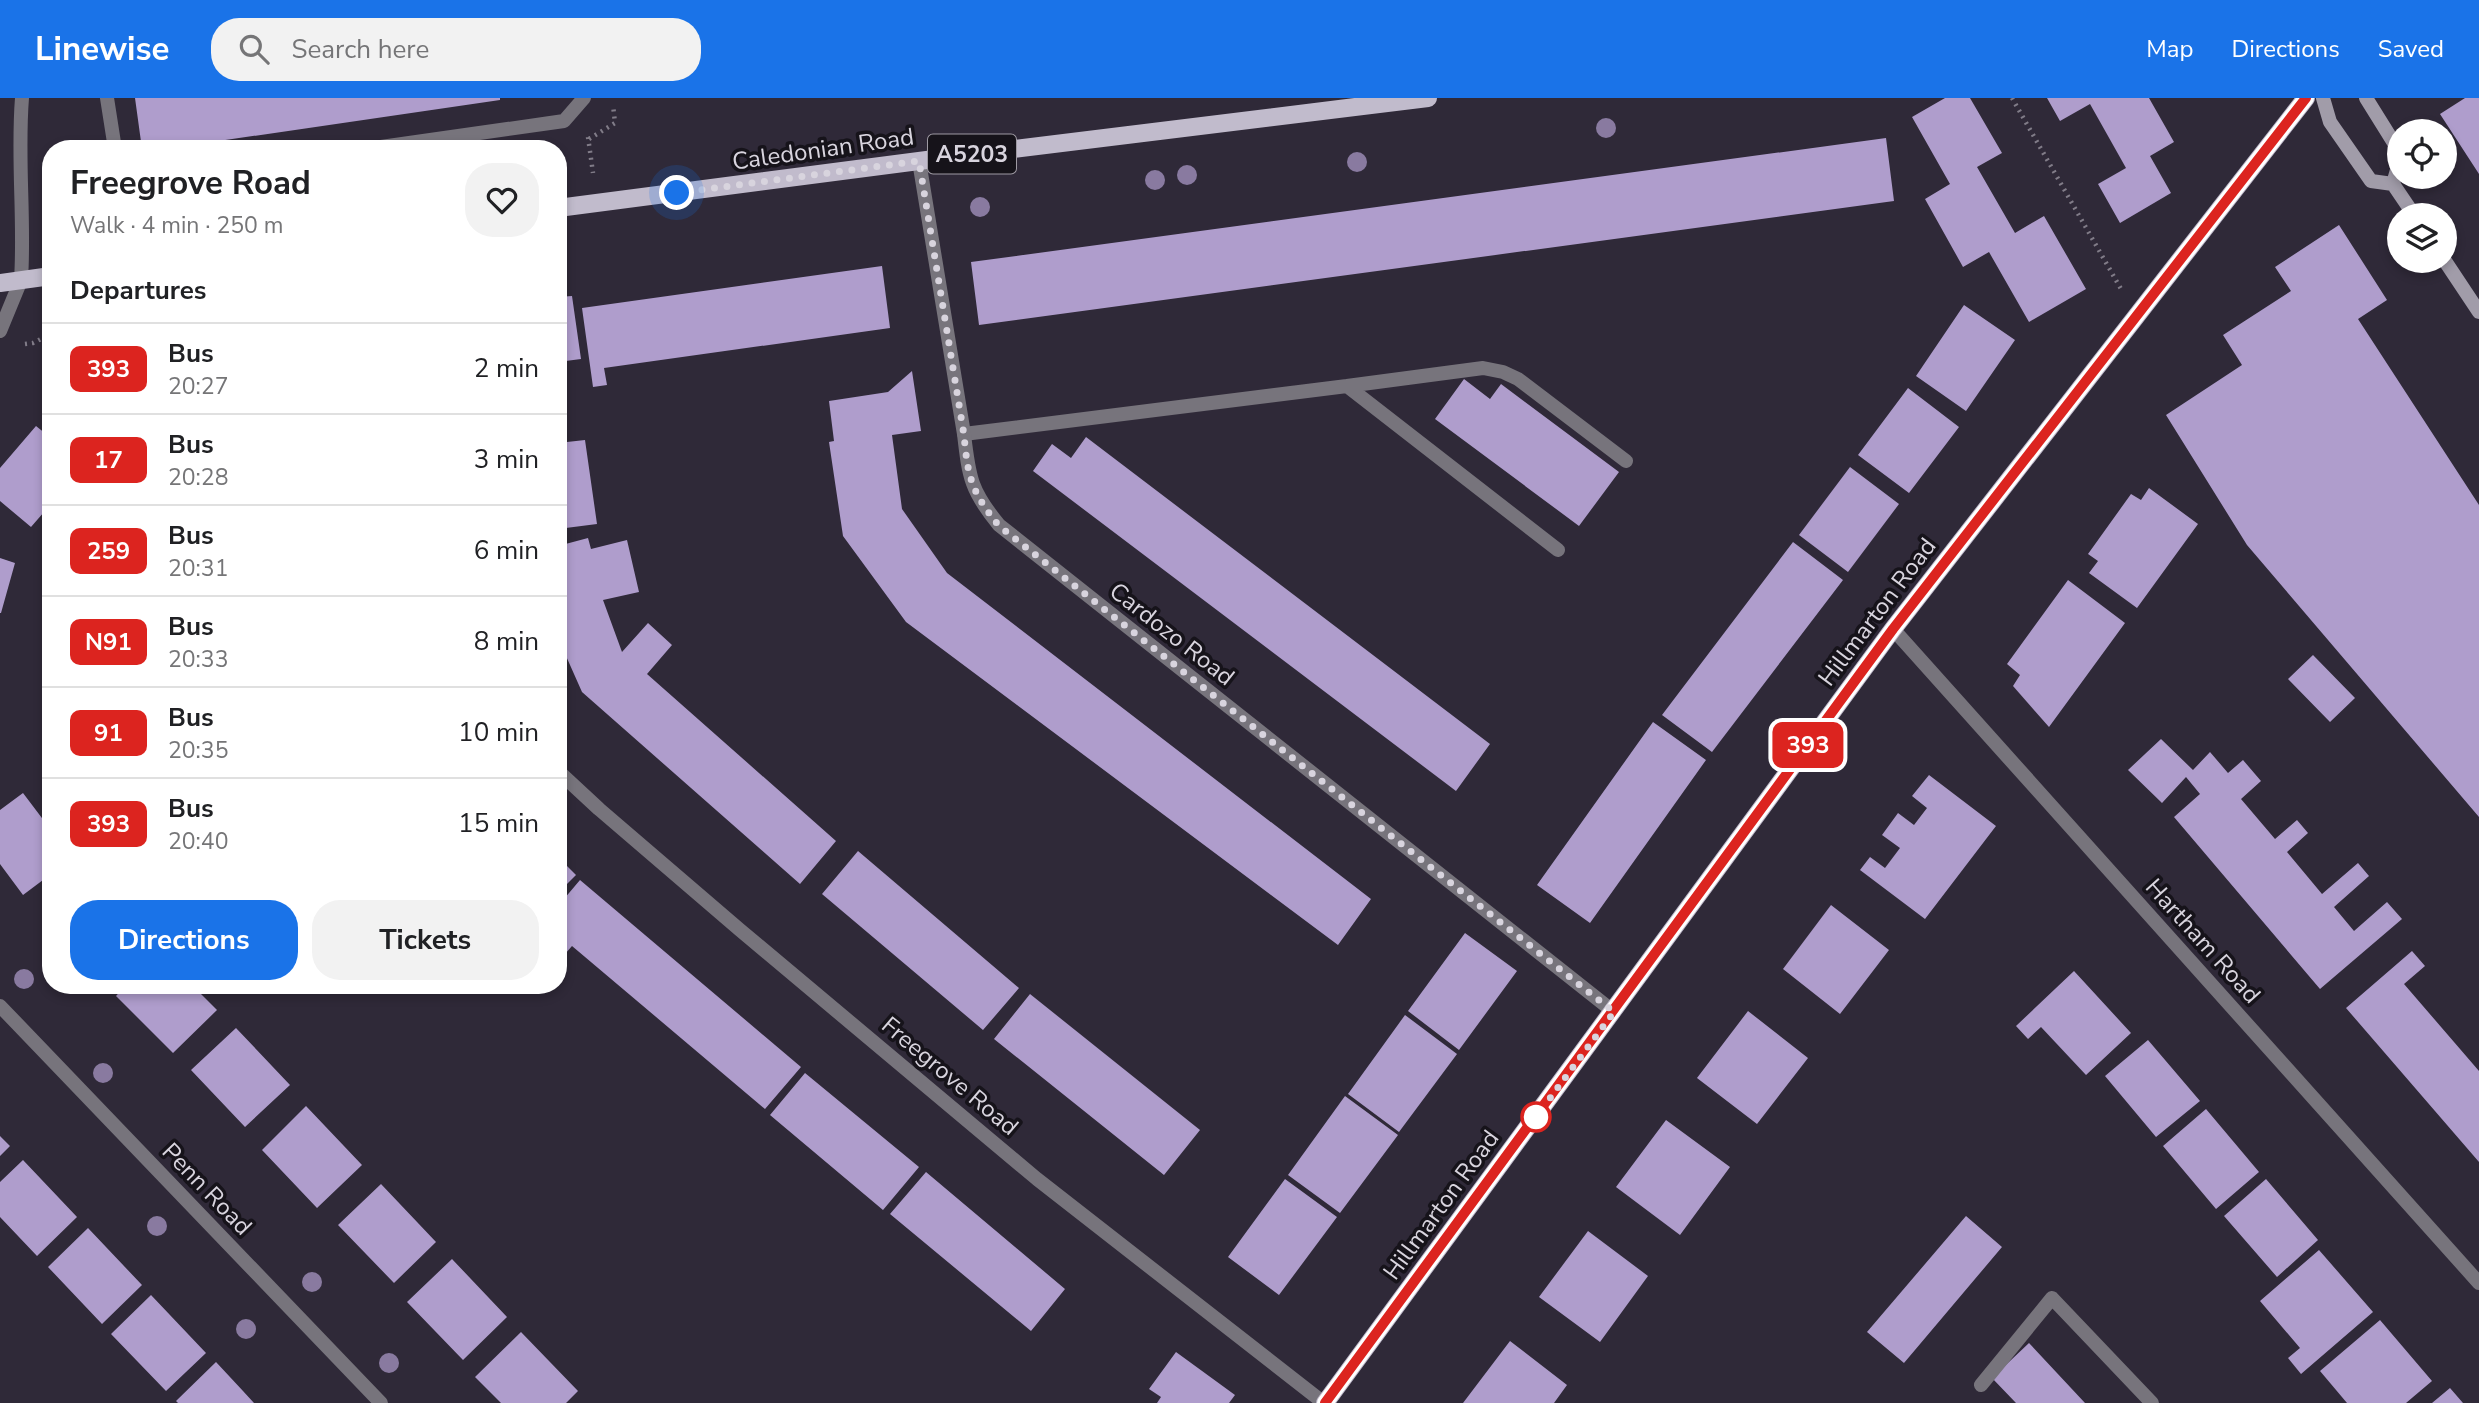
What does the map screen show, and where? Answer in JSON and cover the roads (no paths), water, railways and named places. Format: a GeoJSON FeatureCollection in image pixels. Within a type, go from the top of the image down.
{"type":"FeatureCollection","features":[{"type":"Feature","properties":{"kind":"main road","name":"Caledonian Road"},"geometry":{"type":"LineString","coordinates":[[567,207],[1386,101],[1428,98]]}},
{"type":"Feature","properties":{"kind":"main road","name":"Hillmarton Road"},"geometry":{"type":"LineString","coordinates":[[1325,1403],[1893,629],[2306,98]]}},
{"type":"Feature","properties":{"kind":"main road"},"geometry":{"type":"LineString","coordinates":[[0,283],[42,277]]}},
{"type":"Feature","properties":{"kind":"street"},"geometry":{"type":"LineString","coordinates":[[0,331],[21,280],[19,166],[22,98]]}},
{"type":"Feature","properties":{"kind":"street"},"geometry":{"type":"LineString","coordinates":[[107,98],[114,140]]}},
{"type":"Feature","properties":{"kind":"street"},"geometry":{"type":"LineString","coordinates":[[430,140],[564,121],[584,98]]}},
{"type":"Feature","properties":{"kind":"street"},"geometry":{"type":"LineString","coordinates":[[2323,98],[2330,122],[2371,181],[2387,183]]}},
{"type":"Feature","properties":{"kind":"street"},"geometry":{"type":"LineString","coordinates":[[2366,98],[2387,132]]}},
{"type":"Feature","properties":{"kind":"street","name":"Cardozo Road"},"geometry":{"type":"LineString","coordinates":[[919,161],[964,435],[968,476],[980,502],[999,526],[1614,1012]]}},
{"type":"Feature","properties":{"kind":"street"},"geometry":{"type":"LineString","coordinates":[[2453,273],[2479,312]]}},
{"type":"Feature","properties":{"kind":"street"},"geometry":{"type":"LineString","coordinates":[[964,435],[1483,368],[1503,372],[1518,379],[1626,461]]}},
{"type":"Feature","properties":{"kind":"street"},"geometry":{"type":"LineString","coordinates":[[1348,386],[1558,550]]}},
{"type":"Feature","properties":{"kind":"street","name":"Hartham Road"},"geometry":{"type":"LineString","coordinates":[[1893,629],[2479,1283]]}},
{"type":"Feature","properties":{"kind":"street","name":"Freegrove Road"},"geometry":{"type":"LineString","coordinates":[[567,779],[730,921],[1037,1179],[1325,1403]]}},
{"type":"Feature","properties":{"kind":"street","name":"Penn Road"},"geometry":{"type":"LineString","coordinates":[[0,1006],[381,1403]]}},
{"type":"Feature","properties":{"kind":"street"},"geometry":{"type":"LineString","coordinates":[[1981,1385],[2052,1298],[2152,1403]]}}]}
